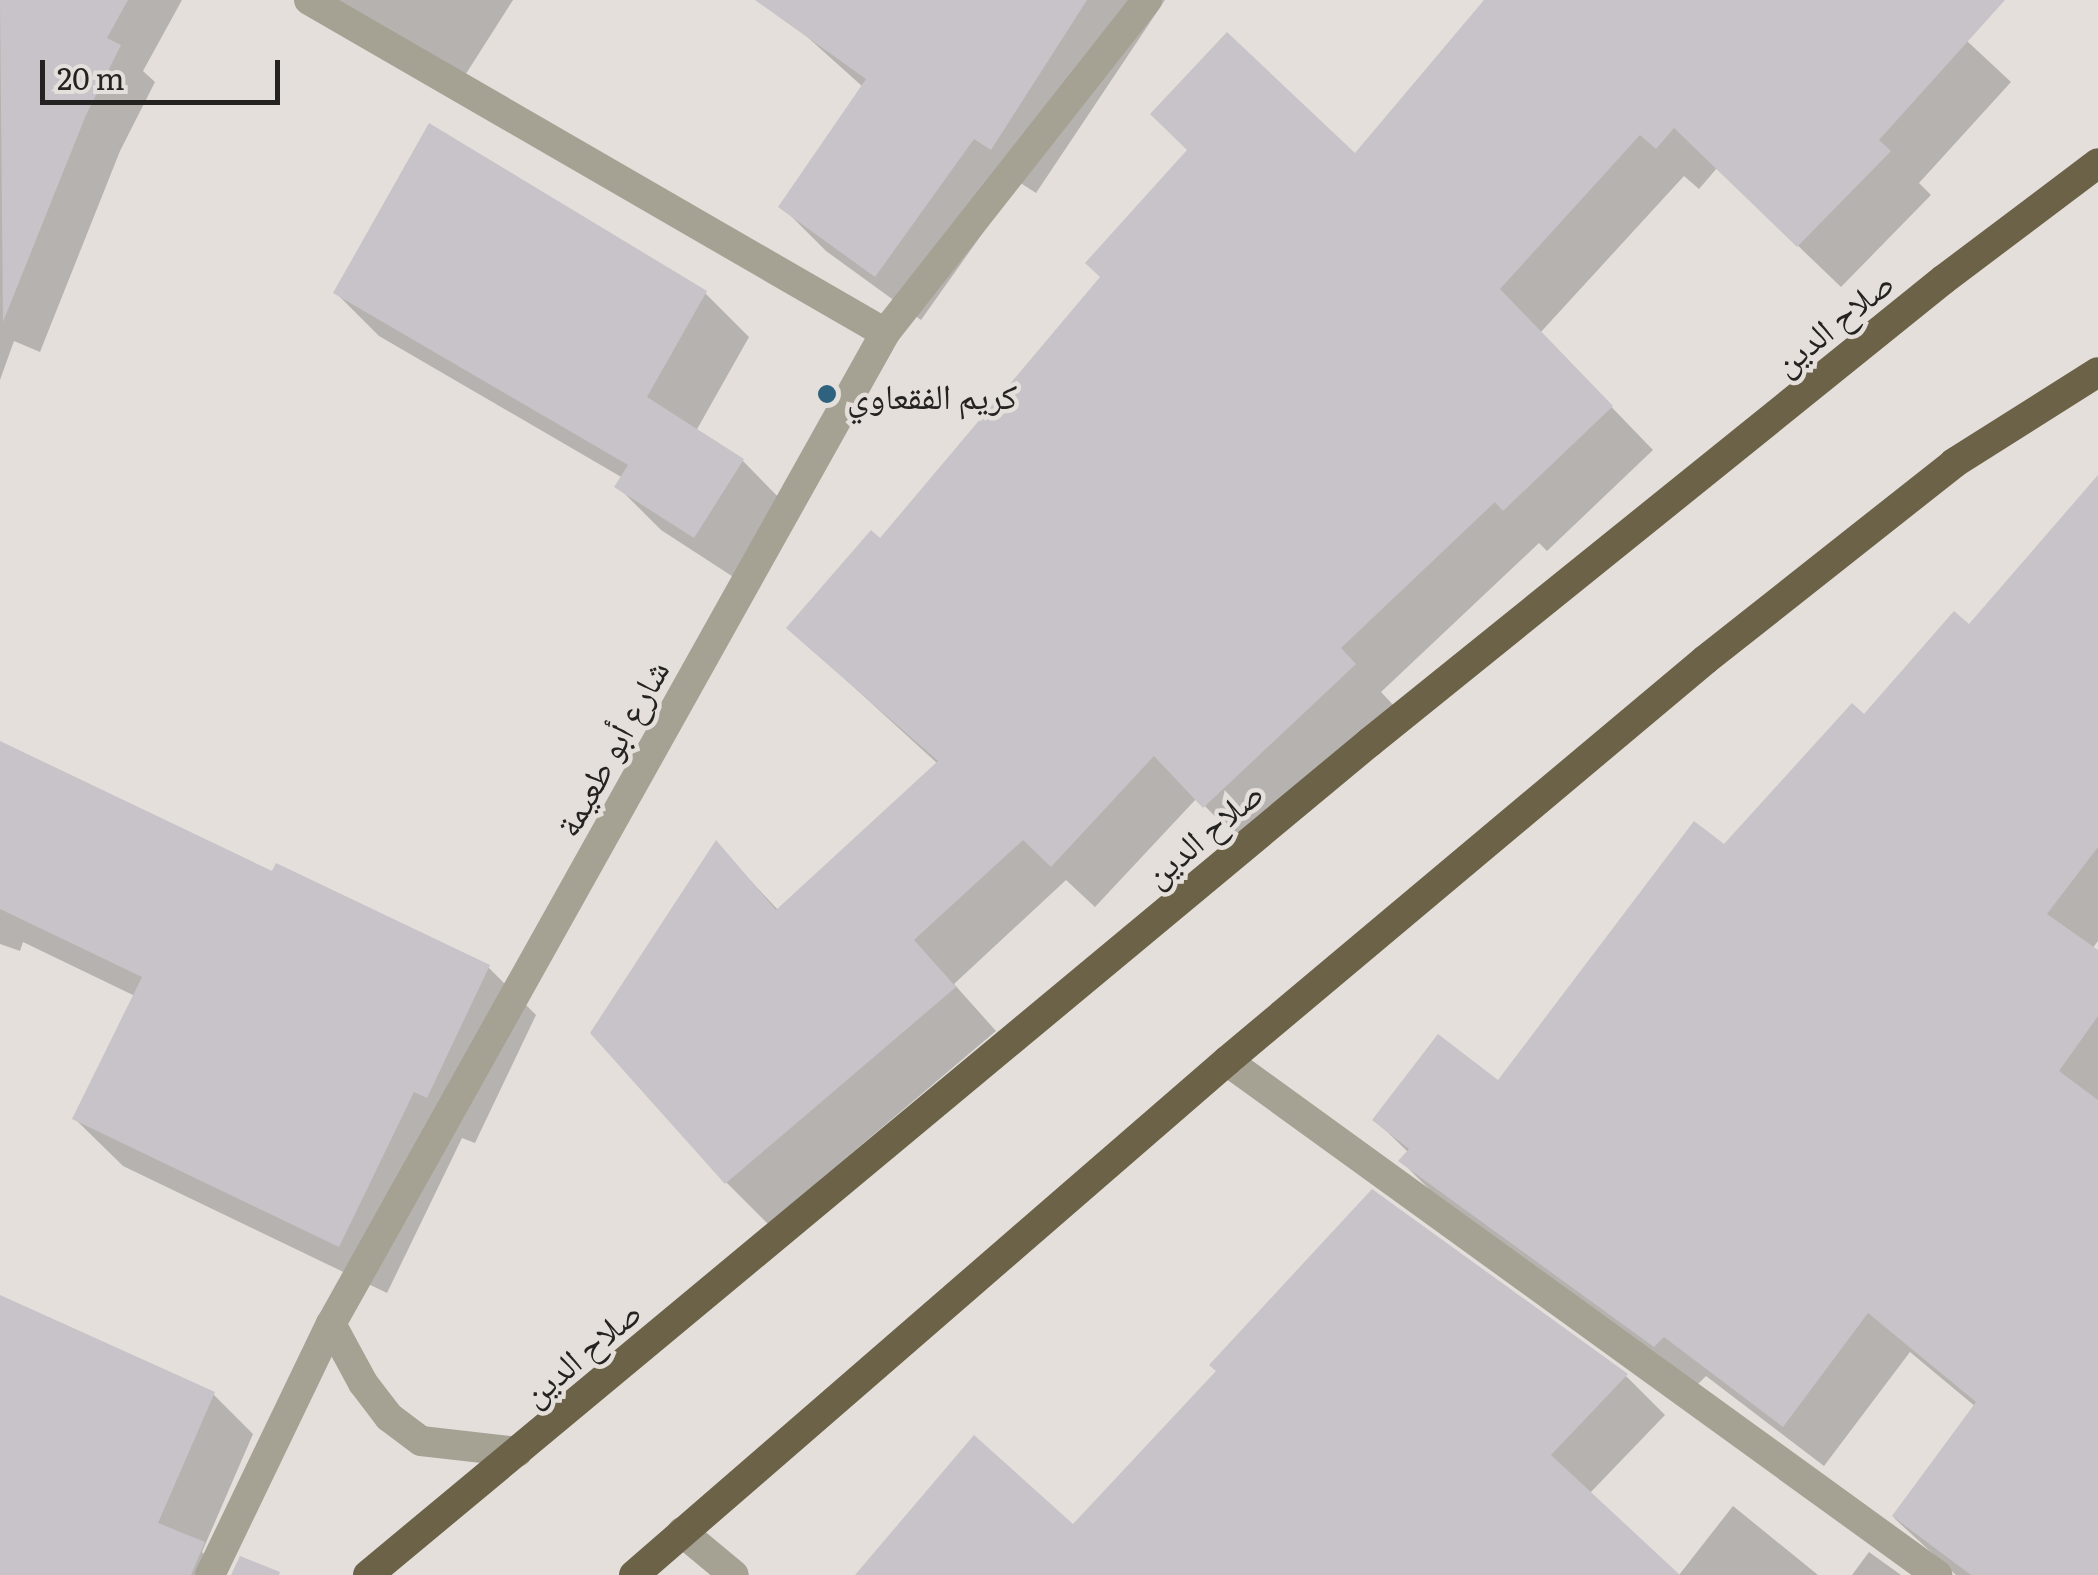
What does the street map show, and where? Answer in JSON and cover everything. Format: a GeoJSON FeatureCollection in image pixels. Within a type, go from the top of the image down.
{"type":"FeatureCollection","features":[{"type":"Feature","properties":{"kind":"highway","name":"صلاح الدين"},"geometry":{"type":"LineString","coordinates":[[368,1575],[1370,742],[1943,280],[2098,163]]}},
{"type":"Feature","properties":{"kind":"highway"},"geometry":{"type":"LineString","coordinates":[[634,1575],[1227,1061],[1752,623],[1954,463],[2098,372]]}},
{"type":"Feature","properties":{"kind":"street"},"geometry":{"type":"LineString","coordinates":[[309,0],[884,334]]}},
{"type":"Feature","properties":{"kind":"street","name":"شارع أبو طعيمة"},"geometry":{"type":"LineString","coordinates":[[210,1575],[330,1324],[884,334],[1147,0]]}},
{"type":"Feature","properties":{"kind":"street"},"geometry":{"type":"LineString","coordinates":[[1227,1061],[1937,1575]]}},
{"type":"Feature","properties":{"kind":"street"},"geometry":{"type":"LineString","coordinates":[[330,1324],[363,1384],[389,1417],[421,1441],[518,1452]]}},
{"type":"Feature","properties":{"kind":"street"},"geometry":{"type":"LineString","coordinates":[[682,1532],[734,1575]]}},
{"type":"Feature","properties":{"kind":"building"},"geometry":{"type":"Polygon","coordinates":[[[0,0],[128,0],[107,38],[121,45],[86,115],[3,322],[0,0]]]}},
{"type":"Feature","properties":{"kind":"building"},"geometry":{"type":"Polygon","coordinates":[[[755,0],[1087,0],[991,150],[974,139],[875,277],[778,207],[866,79],[755,0]]]}},
{"type":"Feature","properties":{"kind":"building"},"geometry":{"type":"Polygon","coordinates":[[[1484,0],[2005,0],[1879,140],[1891,151],[1797,247],[1674,128],[1656,149],[1640,135],[1500,289],[1613,406],[1503,511],[1495,502],[1341,648],[1356,664],[1203,808],[1154,756],[1051,867],[1023,840],[914,940],[956,987],[725,1184],[590,1033],[716,840],[776,910],[938,761],[786,628],[871,530],[880,538],[1100,277],[1085,263],[1187,150],[1150,114],[1227,32],[1355,153],[1484,0]]]}},
{"type":"Feature","properties":{"kind":"building"},"geometry":{"type":"Polygon","coordinates":[[[429,123],[707,291],[647,397],[744,459],[694,538],[614,487],[628,465],[333,293],[429,123]]]}},
{"type":"Feature","properties":{"kind":"building"},"geometry":{"type":"Polygon","coordinates":[[[2098,475],[2098,847],[2047,914],[2098,950],[2098,1016],[2059,1071],[2098,1100],[2098,1575],[1971,1575],[1892,1516],[1976,1402],[1868,1313],[1783,1427],[1664,1337],[1654,1347],[1398,1161],[1409,1149],[1372,1120],[1438,1034],[1498,1080],[1694,821],[1724,844],[1852,703],[1864,714],[1954,611],[1969,624],[2098,475]]]}},
{"type":"Feature","properties":{"kind":"building"},"geometry":{"type":"Polygon","coordinates":[[[0,741],[272,871],[276,863],[490,965],[427,1098],[414,1092],[339,1247],[72,1119],[142,977],[0,909],[0,741]]]}},
{"type":"Feature","properties":{"kind":"building"},"geometry":{"type":"Polygon","coordinates":[[[1372,1189],[1628,1374],[1551,1455],[1680,1575],[855,1575],[974,1435],[1073,1524],[1216,1371],[1209,1365],[1372,1189]]]}},
{"type":"Feature","properties":{"kind":"building"},"geometry":{"type":"Polygon","coordinates":[[[0,1295],[215,1392],[158,1523],[205,1542],[191,1575],[0,1575],[0,1295]]]}},
{"type":"Feature","properties":{"kind":"building"},"geometry":{"type":"Polygon","coordinates":[[[240,1556],[280,1572],[279,1575],[231,1575],[240,1556]]]}},
{"type":"Feature","properties":{"kind":"place","name":"كريم الفقعاوي"},"geometry":{"type":"Point","coordinates":[827,394]}}]}
